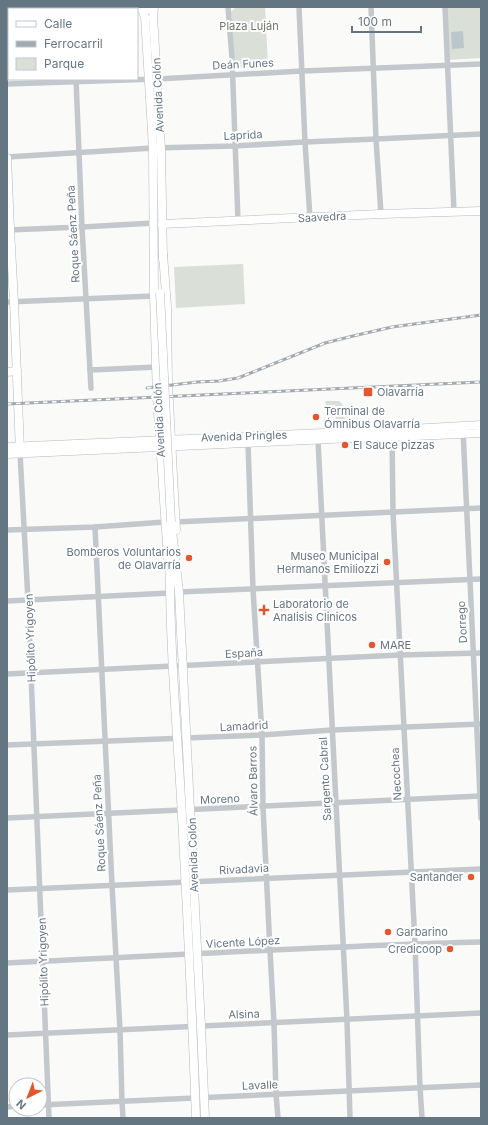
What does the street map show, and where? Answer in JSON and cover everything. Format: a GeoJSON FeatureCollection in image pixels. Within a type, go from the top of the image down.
{"type":"FeatureCollection","features":[{"type":"Feature","properties":{"kind":"main road"},"geometry":{"type":"LineString","coordinates":[[7,8],[30,7]]}},
{"type":"Feature","properties":{"kind":"main road"},"geometry":{"type":"LineString","coordinates":[[140,8],[155,8]]}},
{"type":"Feature","properties":{"kind":"main road","name":"Avenida Colón"},"geometry":{"type":"LineString","coordinates":[[140,8],[145,17],[153,79]]}},
{"type":"Feature","properties":{"kind":"main road","name":"Avenida Colón"},"geometry":{"type":"LineString","coordinates":[[155,8],[153,17],[153,79],[167,307],[168,385],[172,443],[170,593],[188,954],[197,1026]]}},
{"type":"Feature","properties":{"kind":"main road","name":"Avenida Colón"},"geometry":{"type":"LineString","coordinates":[[157,149],[154,246],[170,522]]}},
{"type":"Feature","properties":{"kind":"main road","name":"Hipólito Yrigoyen"},"geometry":{"type":"LineString","coordinates":[[7,158],[11,302],[17,371],[20,450]]}},
{"type":"Feature","properties":{"kind":"main road","name":"Saavedra"},"geometry":{"type":"LineString","coordinates":[[162,224],[481,211]]}},
{"type":"Feature","properties":{"kind":"main road","name":"Avenida Colón"},"geometry":{"type":"LineString","coordinates":[[163,254],[157,295],[157,397],[160,443],[179,592],[197,954],[197,1026],[200,1098],[205,1118]]}},
{"type":"Feature","properties":{"kind":"main road"},"geometry":{"type":"LineString","coordinates":[[7,372],[17,371]]}},
{"type":"Feature","properties":{"kind":"main road","name":"Avenida Pringles"},"geometry":{"type":"LineString","coordinates":[[172,443],[463,430],[481,425]]}},
{"type":"Feature","properties":{"kind":"main road","name":"Avenida Pringles"},"geometry":{"type":"LineString","coordinates":[[463,430],[481,433]]}},
{"type":"Feature","properties":{"kind":"main road","name":"Avenida Pringles"},"geometry":{"type":"LineString","coordinates":[[7,454],[20,450],[160,443],[248,443],[318,440],[392,434]]}},
{"type":"Feature","properties":{"kind":"main road","name":"Avenida Pringles"},"geometry":{"type":"LineString","coordinates":[[7,447],[20,450]]}},
{"type":"Feature","properties":{"kind":"main road","name":"Avenida Colón"},"geometry":{"type":"LineString","coordinates":[[196,1118],[200,1098]]}},
{"type":"Feature","properties":{"kind":"street"},"geometry":{"type":"LineString","coordinates":[[228,7],[238,221]]}},
{"type":"Feature","properties":{"kind":"street"},"geometry":{"type":"LineString","coordinates":[[299,7],[310,218]]}},
{"type":"Feature","properties":{"kind":"street"},"geometry":{"type":"LineString","coordinates":[[371,7],[376,139],[381,214]]}},
{"type":"Feature","properties":{"kind":"street"},"geometry":{"type":"LineString","coordinates":[[445,7],[454,212]]}},
{"type":"Feature","properties":{"kind":"street","name":"Deán Funes"},"geometry":{"type":"LineString","coordinates":[[138,79],[302,70],[481,64]]}},
{"type":"Feature","properties":{"kind":"street","name":"Deán Funes"},"geometry":{"type":"LineString","coordinates":[[7,84],[76,80]]}},
{"type":"Feature","properties":{"kind":"street","name":"Roque Sáenz Peña"},"geometry":{"type":"LineString","coordinates":[[76,80],[91,388]]}},
{"type":"Feature","properties":{"kind":"street","name":"Laprida"},"geometry":{"type":"LineString","coordinates":[[7,158],[157,149],[481,134]]}},
{"type":"Feature","properties":{"kind":"street"},"geometry":{"type":"LineString","coordinates":[[8,230],[154,223]]}},
{"type":"Feature","properties":{"kind":"street"},"geometry":{"type":"LineString","coordinates":[[11,302],[157,295]]}},
{"type":"Feature","properties":{"kind":"street"},"geometry":{"type":"LineString","coordinates":[[90,370],[157,367]]}},
{"type":"Feature","properties":{"kind":"street","name":"Dorrego"},"geometry":{"type":"LineString","coordinates":[[463,430],[479,724],[481,818]]}},
{"type":"Feature","properties":{"kind":"street","name":"Necochea"},"geometry":{"type":"LineString","coordinates":[[392,434],[393,512],[415,944],[422,1118]]}},
{"type":"Feature","properties":{"kind":"street","name":"Sargento Cabral"},"geometry":{"type":"LineString","coordinates":[[318,440],[348,1020],[350,1118]]}},
{"type":"Feature","properties":{"kind":"street","name":"Álvaro Barros"},"geometry":{"type":"LineString","coordinates":[[248,443],[253,589],[262,735],[263,807],[278,1118]]}},
{"type":"Feature","properties":{"kind":"street","name":"Hipólito Yrigoyen"},"geometry":{"type":"LineString","coordinates":[[20,450],[25,529],[36,816],[44,961],[49,1118]]}},
{"type":"Feature","properties":{"kind":"street"},"geometry":{"type":"LineString","coordinates":[[7,530],[481,508]]}},
{"type":"Feature","properties":{"kind":"street","name":"Roque Sáenz Peña"},"geometry":{"type":"LineString","coordinates":[[95,527],[123,1118]]}},
{"type":"Feature","properties":{"kind":"street"},"geometry":{"type":"LineString","coordinates":[[179,592],[481,579]]}},
{"type":"Feature","properties":{"kind":"street"},"geometry":{"type":"LineString","coordinates":[[7,601],[170,593]]}},
{"type":"Feature","properties":{"kind":"street","name":"España"},"geometry":{"type":"LineString","coordinates":[[7,674],[329,658],[481,653]]}},
{"type":"Feature","properties":{"kind":"street","name":"Lamadrid"},"geometry":{"type":"LineString","coordinates":[[7,746],[479,724]]}},
{"type":"Feature","properties":{"kind":"street","name":"Moreno"},"geometry":{"type":"LineString","coordinates":[[7,818],[481,796]]}},
{"type":"Feature","properties":{"kind":"street","name":"Rivadavia"},"geometry":{"type":"LineString","coordinates":[[7,890],[481,869]]}},
{"type":"Feature","properties":{"kind":"street","name":"Vicente López"},"geometry":{"type":"LineString","coordinates":[[7,963],[270,950],[481,942]]}},
{"type":"Feature","properties":{"kind":"street","name":"Alsina"},"geometry":{"type":"LineString","coordinates":[[7,1035],[481,1013]]}},
{"type":"Feature","properties":{"kind":"street","name":"Lavalle"},"geometry":{"type":"LineString","coordinates":[[49,1104],[122,1102],[481,1085]]}},
{"type":"Feature","properties":{"kind":"green space","name":"Plaza Luján"},"geometry":{"type":"Polygon","coordinates":[[[265,7],[268,66],[238,68],[235,66],[231,12],[235,8],[265,7]]]}},
{"type":"Feature","properties":{"kind":"green space"},"geometry":{"type":"Polygon","coordinates":[[[444,7],[481,7],[481,58],[447,60],[444,7]]]}},
{"type":"Feature","properties":{"kind":"green space"},"geometry":{"type":"Polygon","coordinates":[[[243,264],[245,304],[176,308],[174,267],[243,264]]]}},
{"type":"Feature","properties":{"kind":"green space"},"geometry":{"type":"Polygon","coordinates":[[[325,401],[339,401],[343,405],[346,426],[336,426],[335,405],[326,405],[325,401]]]}},
{"type":"Feature","properties":{"kind":"shaded area"},"geometry":{"type":"Polygon","coordinates":[[[463,31],[464,48],[452,49],[451,32],[463,31]]]}},
{"type":"Feature","properties":{"kind":"railway"},"geometry":{"type":"LineString","coordinates":[[147,388],[238,378],[325,343],[392,327],[481,315]]}},
{"type":"Feature","properties":{"kind":"railway"},"geometry":{"type":"LineString","coordinates":[[7,404],[481,382]]}},
{"type":"Feature","properties":{"kind":"place","name":"Olavarría"},"geometry":{"type":"Point","coordinates":[368,392]}},
{"type":"Feature","properties":{"kind":"place","name":"Terminal de Ómnibus Olavarría"},"geometry":{"type":"Point","coordinates":[316,417]}},
{"type":"Feature","properties":{"kind":"place","name":"El Sauce pizzas"},"geometry":{"type":"Point","coordinates":[345,445]}},
{"type":"Feature","properties":{"kind":"place","name":"Bomberos Voluntarios de Olavarría"},"geometry":{"type":"Point","coordinates":[189,558]}},
{"type":"Feature","properties":{"kind":"place","name":"Museo Municipal Hermanos Emiliozzi"},"geometry":{"type":"Point","coordinates":[387,562]}},
{"type":"Feature","properties":{"kind":"place","name":"Laboratorio de Analisis Clinicos"},"geometry":{"type":"Point","coordinates":[264,610]}},
{"type":"Feature","properties":{"kind":"place","name":"MARE"},"geometry":{"type":"Point","coordinates":[372,645]}},
{"type":"Feature","properties":{"kind":"place","name":"Santander"},"geometry":{"type":"Point","coordinates":[471,877]}},
{"type":"Feature","properties":{"kind":"place","name":"Garbarino"},"geometry":{"type":"Point","coordinates":[388,932]}},
{"type":"Feature","properties":{"kind":"place","name":"Credicoop"},"geometry":{"type":"Point","coordinates":[450,949]}}]}
